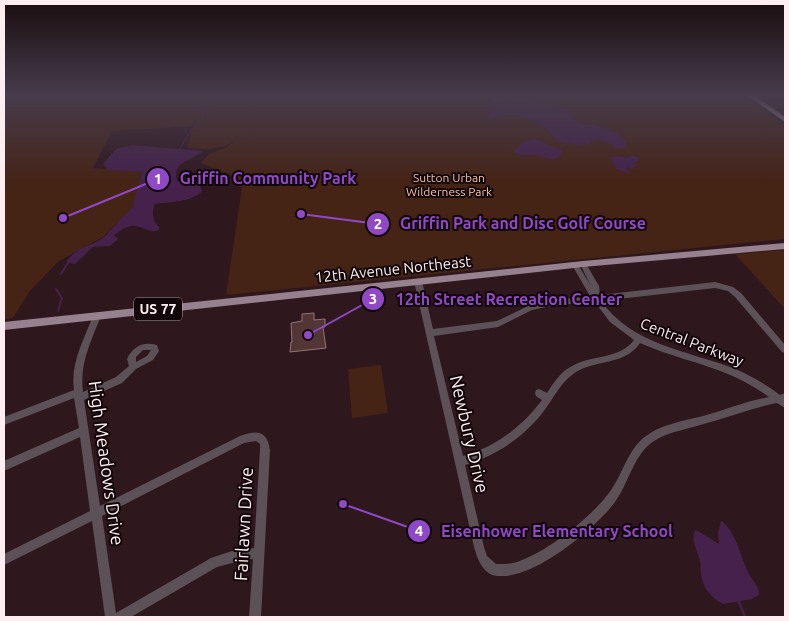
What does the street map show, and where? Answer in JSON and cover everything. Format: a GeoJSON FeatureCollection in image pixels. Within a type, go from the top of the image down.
{"type":"FeatureCollection","features":[{"type":"Feature","properties":{"kind":"main road","name":"12th Avenue Northeast"},"geometry":{"type":"LineString","coordinates":[[4,326],[579,264],[785,246]]}},
{"type":"Feature","properties":{"kind":"street","name":"Central Parkway"},"geometry":{"type":"LineString","coordinates":[[579,264],[597,298],[614,321],[639,339],[657,348],[740,374],[783,400]]}},
{"type":"Feature","properties":{"kind":"street","name":"Newbury Drive"},"geometry":{"type":"LineString","coordinates":[[418,281],[483,560],[494,570],[516,569],[536,561],[549,553],[605,505],[616,492],[638,450],[651,438],[667,431],[763,402],[783,400]]}},
{"type":"Feature","properties":{"kind":"street"},"geometry":{"type":"LineString","coordinates":[[430,333],[498,324],[532,306],[715,285],[733,291],[785,350]]}},
{"type":"Feature","properties":{"kind":"street","name":"High Meadows Drive"},"geometry":{"type":"LineString","coordinates":[[97,316],[78,366],[78,395],[111,617]]}},
{"type":"Feature","properties":{"kind":"street"},"geometry":{"type":"LineString","coordinates":[[459,462],[482,455],[496,448],[521,431],[571,370],[581,365],[625,353],[634,347],[639,339]]}},
{"type":"Feature","properties":{"kind":"street"},"geometry":{"type":"LineString","coordinates":[[4,422],[120,380],[133,367]]}},
{"type":"Feature","properties":{"kind":"street"},"geometry":{"type":"LineString","coordinates":[[539,393],[548,399]]}},
{"type":"Feature","properties":{"kind":"street"},"geometry":{"type":"LineString","coordinates":[[4,466],[83,431]]}},
{"type":"Feature","properties":{"kind":"street","name":"Fairlawn Drive"},"geometry":{"type":"LineString","coordinates":[[96,514],[243,439],[258,436],[264,442],[265,450],[255,617]]}},
{"type":"Feature","properties":{"kind":"street"},"geometry":{"type":"LineString","coordinates":[[4,560],[96,514]]}},
{"type":"Feature","properties":{"kind":"street"},"geometry":{"type":"LineString","coordinates":[[120,617],[215,562],[259,553]]}},
{"type":"Feature","properties":{"kind":"green space","name":"Sutton Urban Wilderness Park"},"geometry":{"type":"Polygon","coordinates":[[[4,125],[785,125],[785,239],[226,295],[242,187],[239,187],[230,175],[201,163],[209,154],[227,147],[239,136],[226,146],[209,149],[187,148],[193,126],[112,131],[93,168],[142,172],[135,206],[103,237],[59,261],[29,292],[13,318],[4,319],[4,125]]]}},
{"type":"Feature","properties":{"kind":"green space"},"geometry":{"type":"Polygon","coordinates":[[[785,250],[785,309],[735,254],[785,250]]]}},
{"type":"Feature","properties":{"kind":"green space"},"geometry":{"type":"Polygon","coordinates":[[[381,365],[388,413],[352,418],[348,369],[381,365]]]}},
{"type":"Feature","properties":{"kind":"shaded area"},"geometry":{"type":"Polygon","coordinates":[[[540,125],[596,125],[616,133],[627,142],[624,148],[615,149],[612,145],[598,138],[589,144],[580,145],[557,142],[548,130],[540,125]]]}},
{"type":"Feature","properties":{"kind":"shaded area"},"geometry":{"type":"Polygon","coordinates":[[[534,138],[563,152],[556,158],[549,159],[513,152],[521,144],[534,138]]]}},
{"type":"Feature","properties":{"kind":"shaded area"},"geometry":{"type":"Polygon","coordinates":[[[131,145],[203,151],[180,165],[176,174],[177,181],[200,186],[202,191],[198,195],[187,199],[155,204],[153,217],[159,230],[150,231],[139,227],[127,227],[114,235],[118,239],[110,246],[93,247],[75,264],[66,262],[75,252],[102,239],[134,206],[142,172],[108,170],[103,164],[116,149],[131,145]]]}},
{"type":"Feature","properties":{"kind":"shaded area"},"geometry":{"type":"Polygon","coordinates":[[[631,155],[638,157],[639,160],[633,164],[636,166],[634,169],[627,167],[629,174],[616,169],[610,158],[618,156],[628,158],[631,155]]]}},
{"type":"Feature","properties":{"kind":"shaded area"},"geometry":{"type":"Polygon","coordinates":[[[721,521],[734,537],[749,574],[758,589],[759,595],[752,599],[723,604],[711,595],[703,583],[700,561],[694,542],[695,530],[719,544],[718,533],[721,521]]]}},
{"type":"Feature","properties":{"kind":"building"},"geometry":{"type":"Polygon","coordinates":[[[314,313],[314,320],[325,319],[325,327],[323,327],[326,348],[290,352],[292,342],[291,323],[302,321],[302,314],[314,313]]]}},
{"type":"Feature","properties":{"kind":"waterway"},"geometry":{"type":"LineString","coordinates":[[179,150],[196,125]]}},
{"type":"Feature","properties":{"kind":"waterway"},"geometry":{"type":"LineString","coordinates":[[61,274],[69,261]]}},
{"type":"Feature","properties":{"kind":"waterway"},"geometry":{"type":"LineString","coordinates":[[56,289],[62,298],[58,311]]}},
{"type":"Feature","properties":{"kind":"waterway"},"geometry":{"type":"LineString","coordinates":[[739,602],[745,617]]}},
{"type":"Feature","properties":{"kind":"place","name":"Griffin Park and Disc Golf Course"},"geometry":{"type":"Point","coordinates":[301,214]}},
{"type":"Feature","properties":{"kind":"place","name":"Griffin Community Park"},"geometry":{"type":"Point","coordinates":[63,218]}},
{"type":"Feature","properties":{"kind":"place","name":"12th Street Recreation Center"},"geometry":{"type":"Point","coordinates":[308,335]}},
{"type":"Feature","properties":{"kind":"place","name":"Eisenhower Elementary School"},"geometry":{"type":"Point","coordinates":[343,504]}}]}
